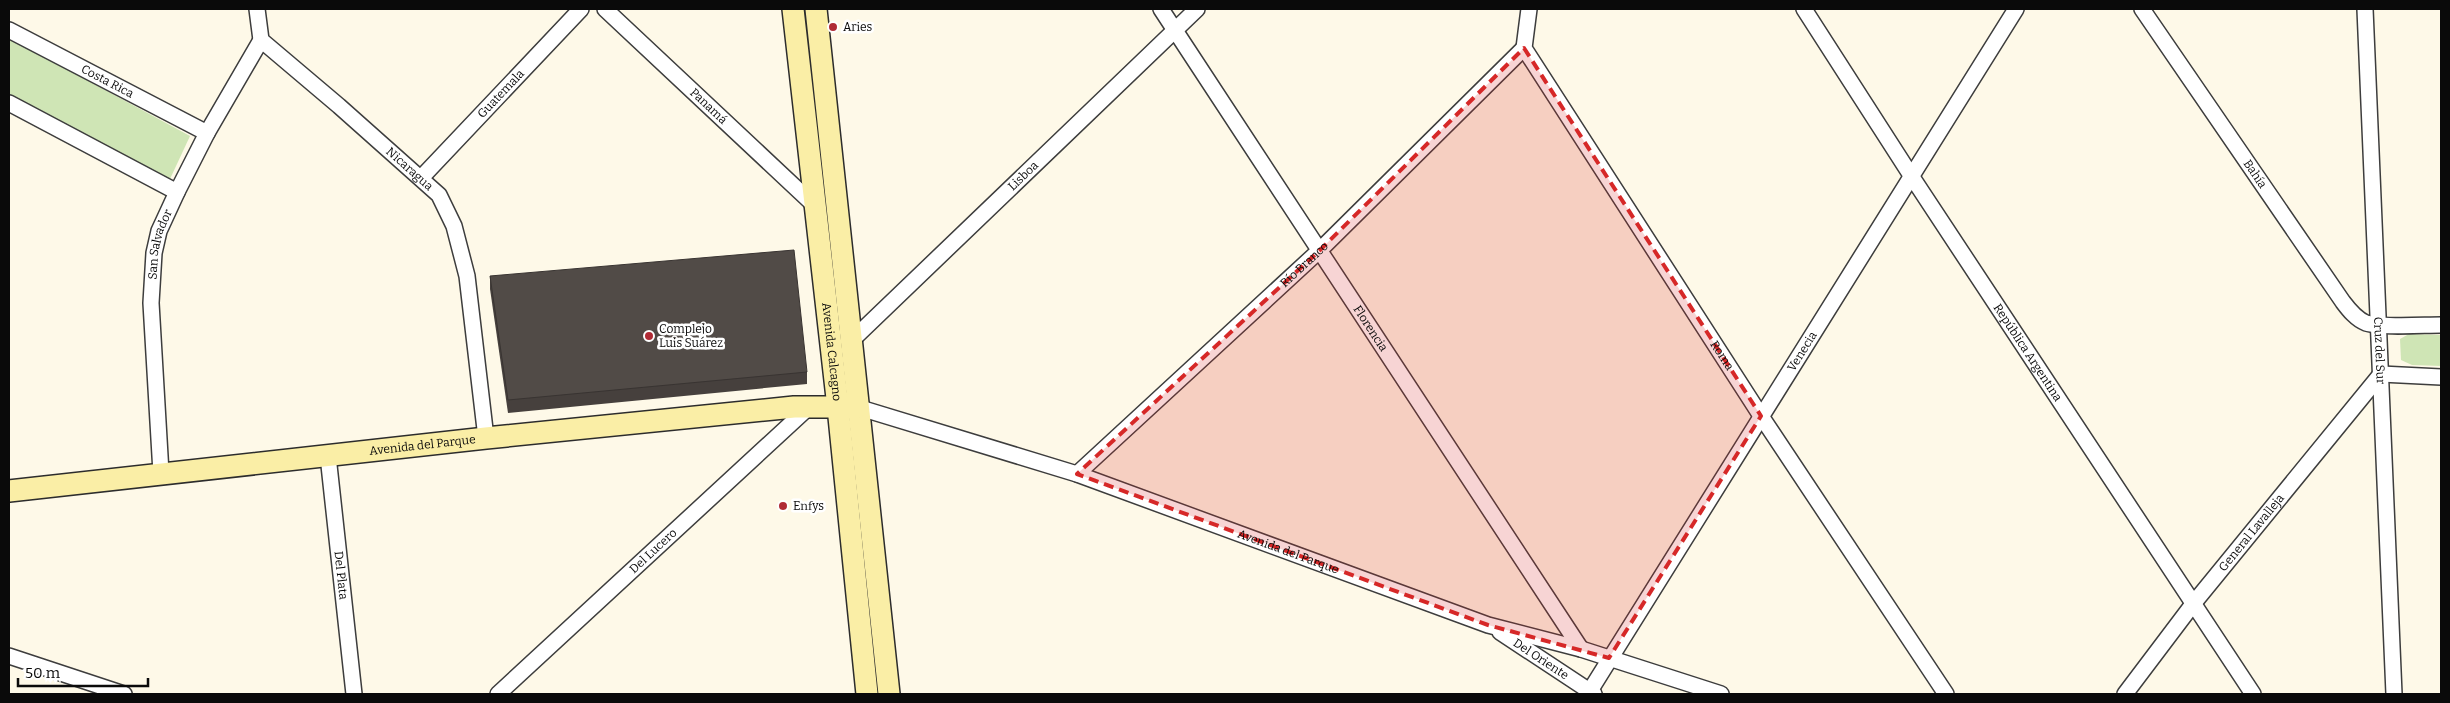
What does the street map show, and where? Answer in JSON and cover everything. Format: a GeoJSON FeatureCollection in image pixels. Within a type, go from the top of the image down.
{"type":"FeatureCollection","features":[{"type":"Feature","properties":{"kind":"street"},"geometry":{"type":"LineString","coordinates":[[258,9],[260,40]]}},
{"type":"Feature","properties":{"kind":"street","name":"Guatemala"},"geometry":{"type":"LineString","coordinates":[[421,178],[581,9]]}},
{"type":"Feature","properties":{"kind":"street","name":"Panamá"},"geometry":{"type":"LineString","coordinates":[[605,9],[813,204]]}},
{"type":"Feature","properties":{"kind":"street","name":"Avenida Calcagno"},"geometry":{"type":"LineString","coordinates":[[793,9],[813,204],[847,407],[889,694]]}},
{"type":"Feature","properties":{"kind":"street","name":"Avenida Calcagno"},"geometry":{"type":"LineString","coordinates":[[816,9],[850,342],[847,407],[866,692]]}},
{"type":"Feature","properties":{"kind":"street","name":"Florencia"},"geometry":{"type":"LineString","coordinates":[[1161,9],[1581,649]]}},
{"type":"Feature","properties":{"kind":"street","name":"Lisboa"},"geometry":{"type":"LineString","coordinates":[[850,342],[1197,9]]}},
{"type":"Feature","properties":{"kind":"street"},"geometry":{"type":"LineString","coordinates":[[1524,48],[1529,9]]}},
{"type":"Feature","properties":{"kind":"street","name":"República Argentina"},"geometry":{"type":"LineString","coordinates":[[1804,9],[1912,177],[2253,694]]}},
{"type":"Feature","properties":{"kind":"street","name":"Venecia"},"geometry":{"type":"LineString","coordinates":[[1591,693],[1609,658],[2016,9]]}},
{"type":"Feature","properties":{"kind":"street","name":"Bahía"},"geometry":{"type":"LineString","coordinates":[[2142,9],[2343,302],[2355,316],[2366,323],[2441,325]]}},
{"type":"Feature","properties":{"kind":"street","name":"Cruz del Sur"},"geometry":{"type":"LineString","coordinates":[[2365,9],[2394,694]]}},
{"type":"Feature","properties":{"kind":"street","name":"Costa Rica"},"geometry":{"type":"LineString","coordinates":[[9,30],[207,133]]}},
{"type":"Feature","properties":{"kind":"street","name":"San Salvador"},"geometry":{"type":"LineString","coordinates":[[161,473],[151,276],[159,231],[207,133],[260,40]]}},
{"type":"Feature","properties":{"kind":"street","name":"Nicaragua"},"geometry":{"type":"LineString","coordinates":[[260,40],[421,178],[438,195],[454,226],[462,249],[468,276],[486,438]]}},
{"type":"Feature","properties":{"kind":"street","name":"Río Branco"},"geometry":{"type":"LineString","coordinates":[[1077,474],[1320,250],[1524,48]]}},
{"type":"Feature","properties":{"kind":"street","name":"Roma"},"geometry":{"type":"LineString","coordinates":[[1524,48],[1762,416],[1946,694]]}},
{"type":"Feature","properties":{"kind":"street"},"geometry":{"type":"LineString","coordinates":[[9,103],[177,192]]}},
{"type":"Feature","properties":{"kind":"street"},"geometry":{"type":"LineString","coordinates":[[2381,374],[2441,377]]}},
{"type":"Feature","properties":{"kind":"street","name":"General Lavalleja"},"geometry":{"type":"LineString","coordinates":[[2125,694],[2193,604],[2381,374]]}},
{"type":"Feature","properties":{"kind":"street","name":"Avenida del Parque"},"geometry":{"type":"LineString","coordinates":[[9,491],[486,438],[809,407],[847,407],[1077,474],[1488,625],[1581,649],[1721,694]]}},
{"type":"Feature","properties":{"kind":"street","name":"Del Lucero"},"geometry":{"type":"LineString","coordinates":[[498,694],[809,407]]}},
{"type":"Feature","properties":{"kind":"street","name":"Del Plata"},"geometry":{"type":"LineString","coordinates":[[328,456],[354,694]]}},
{"type":"Feature","properties":{"kind":"street","name":"Del Oriente"},"geometry":{"type":"LineString","coordinates":[[1488,625],[1591,693]]}},
{"type":"Feature","properties":{"kind":"street"},"geometry":{"type":"LineString","coordinates":[[9,656],[124,694]]}},
{"type":"Feature","properties":{"kind":"street"},"geometry":{"type":"LineString","coordinates":[[866,692],[889,694]]}},
{"type":"Feature","properties":{"kind":"highlighted area"},"geometry":{"type":"Polygon","coordinates":[[[1524,48],[1761,416],[1609,658],[1488,625],[1077,474],[1320,250],[1524,48]]]}},
{"type":"Feature","properties":{"kind":"green space"},"geometry":{"type":"Polygon","coordinates":[[[9,38],[190,136],[170,179],[9,96],[9,38]]]}},
{"type":"Feature","properties":{"kind":"green space"},"geometry":{"type":"Polygon","coordinates":[[[2409,334],[2441,335],[2441,366],[2412,365],[2401,360],[2400,339],[2409,334]]]}},
{"type":"Feature","properties":{"kind":"building","name":"Complejo Luis Suárez"},"geometry":{"type":"Polygon","coordinates":[[[794,250],[807,372],[508,400],[490,276],[794,250]]]}},
{"type":"Feature","properties":{"kind":"place","name":"Aries"},"geometry":{"type":"Point","coordinates":[833,27]}},
{"type":"Feature","properties":{"kind":"place","name":"Complejo Luis Suárez"},"geometry":{"type":"Point","coordinates":[649,336]}},
{"type":"Feature","properties":{"kind":"place","name":"Enfys"},"geometry":{"type":"Point","coordinates":[783,506]}}]}
